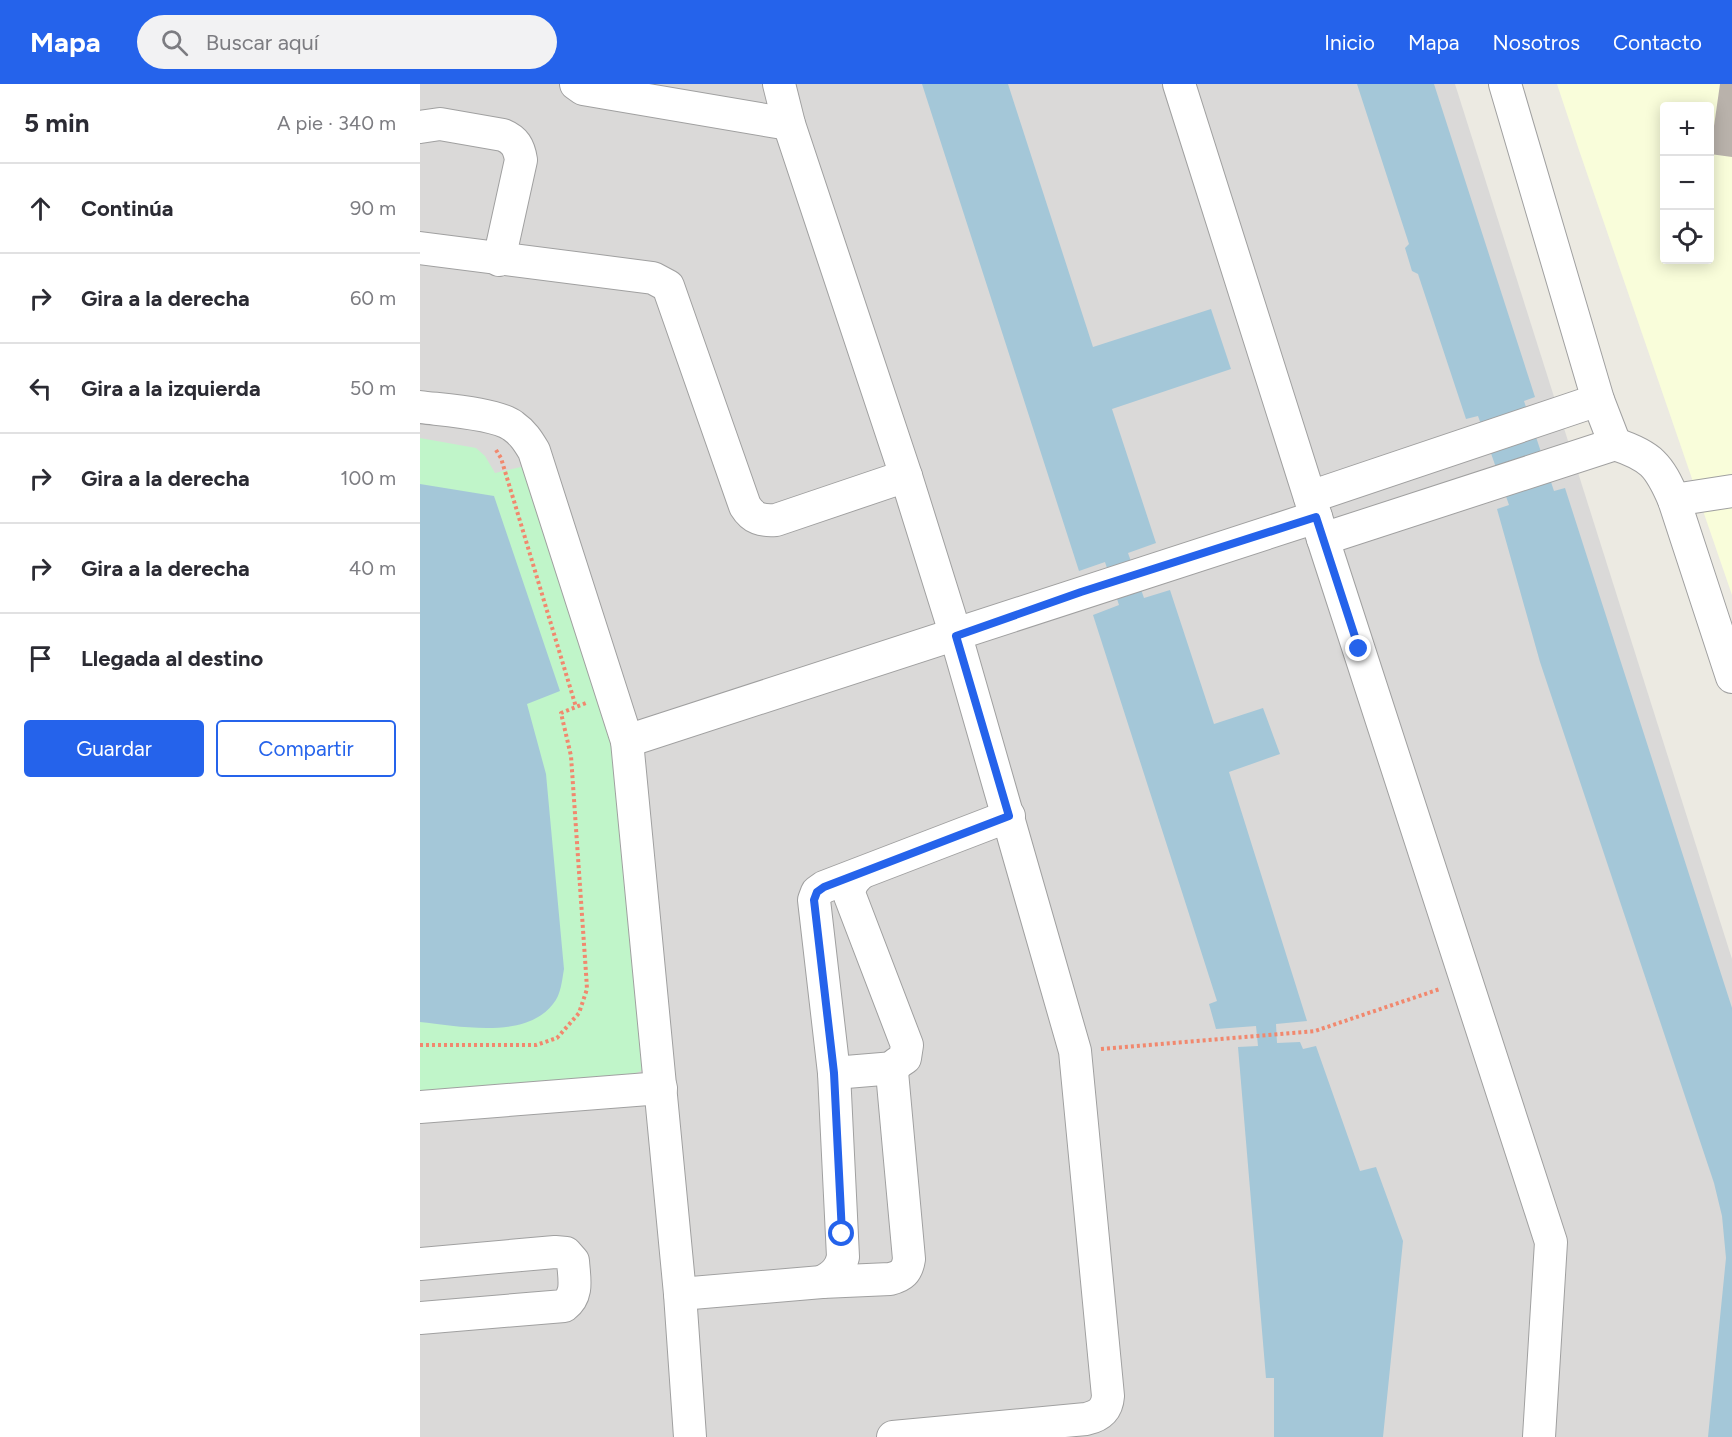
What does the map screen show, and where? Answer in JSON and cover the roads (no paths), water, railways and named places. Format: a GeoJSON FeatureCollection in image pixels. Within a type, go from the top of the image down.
{"type":"FeatureCollection","features":[{"type":"Feature","properties":{"kind":"street"},"geometry":{"type":"LineString","coordinates":[[576,84],[583,89],[789,124]]}},
{"type":"Feature","properties":{"kind":"street"},"geometry":{"type":"LineString","coordinates":[[779,84],[789,124],[906,476],[956,636],[1076,1051],[1108,1404],[1096,1417],[1086,1419],[892,1437]]}},
{"type":"Feature","properties":{"kind":"street"},"geometry":{"type":"LineString","coordinates":[[1179,84],[1316,518],[1551,1242],[1539,1437]]}},
{"type":"Feature","properties":{"kind":"street"},"geometry":{"type":"LineString","coordinates":[[1505,84],[1598,400],[1615,444]]}},
{"type":"Feature","properties":{"kind":"street"},"geometry":{"type":"LineString","coordinates":[[420,127],[440,124],[503,135],[512,139],[516,144],[521,160],[499,260]]}},
{"type":"Feature","properties":{"kind":"street"},"geometry":{"type":"LineString","coordinates":[[420,249],[653,278],[668,286],[745,506],[750,514],[758,519],[776,520],[906,476]]}},
{"type":"Feature","properties":{"kind":"street"},"geometry":{"type":"LineString","coordinates":[[1316,518],[1473,441],[1598,400]]}},
{"type":"Feature","properties":{"kind":"street"},"geometry":{"type":"LineString","coordinates":[[420,407],[497,419],[511,424],[525,436],[534,452],[627,741],[680,1294],[690,1437]]}},
{"type":"Feature","properties":{"kind":"street"},"geometry":{"type":"LineString","coordinates":[[627,741],[956,636],[1081,592],[1316,518],[1488,486],[1615,444],[1639,452],[1651,461],[1665,478],[1732,677]]}},
{"type":"Feature","properties":{"kind":"street"},"geometry":{"type":"LineString","coordinates":[[1674,500],[1732,492]]}},
{"type":"Feature","properties":{"kind":"street"},"geometry":{"type":"LineString","coordinates":[[822,1282],[833,1276],[841,1267],[843,1257],[834,1073],[814,900],[817,892],[824,887],[1009,816]]}},
{"type":"Feature","properties":{"kind":"street"},"geometry":{"type":"LineString","coordinates":[[680,1294],[822,1282],[890,1279],[901,1276],[907,1269],[909,1259],[892,1072],[905,1058],[907,1045],[850,896],[852,881],[859,875]]}},
{"type":"Feature","properties":{"kind":"street"},"geometry":{"type":"LineString","coordinates":[[834,1073],[894,1068]]}},
{"type":"Feature","properties":{"kind":"street"},"geometry":{"type":"LineString","coordinates":[[420,1107],[661,1088]]}},
{"type":"Feature","properties":{"kind":"street"},"geometry":{"type":"LineString","coordinates":[[420,1264],[555,1252],[566,1253],[573,1261],[574,1293],[571,1301],[564,1306],[420,1318]]}},
{"type":"Feature","properties":{"kind":"water"},"geometry":{"type":"Polygon","coordinates":[[[922,84],[1008,84],[1093,347],[1211,309],[1231,369],[1112,409],[1156,543],[1128,553],[1144,598],[1170,590],[1214,724],[1263,708],[1280,754],[1229,772],[1307,1021],[1276,1024],[1277,1043],[1300,1042],[1303,1049],[1316,1046],[1360,1171],[1376,1167],[1403,1241],[1383,1437],[1274,1437],[1274,1378],[1266,1378],[1238,1047],[1258,1046],[1256,1026],[1216,1029],[1209,1004],[1217,1001],[1093,615],[1119,605],[1105,562],[1079,571],[922,84]]]}},
{"type":"Feature","properties":{"kind":"water"},"geometry":{"type":"Polygon","coordinates":[[[1357,84],[1434,84],[1535,397],[1524,401],[1554,491],[1565,488],[1732,1008],[1732,1437],[1708,1437],[1726,1258],[1722,1216],[1714,1183],[1540,662],[1497,509],[1509,505],[1478,416],[1466,419],[1418,274],[1412,271],[1405,248],[1409,244],[1357,84]]]}},
{"type":"Feature","properties":{"kind":"water"},"geometry":{"type":"Polygon","coordinates":[[[420,484],[494,496],[560,691],[527,704],[546,774],[564,969],[559,992],[553,1004],[541,1015],[526,1023],[509,1027],[472,1028],[420,1022],[420,484]]]}}]}
